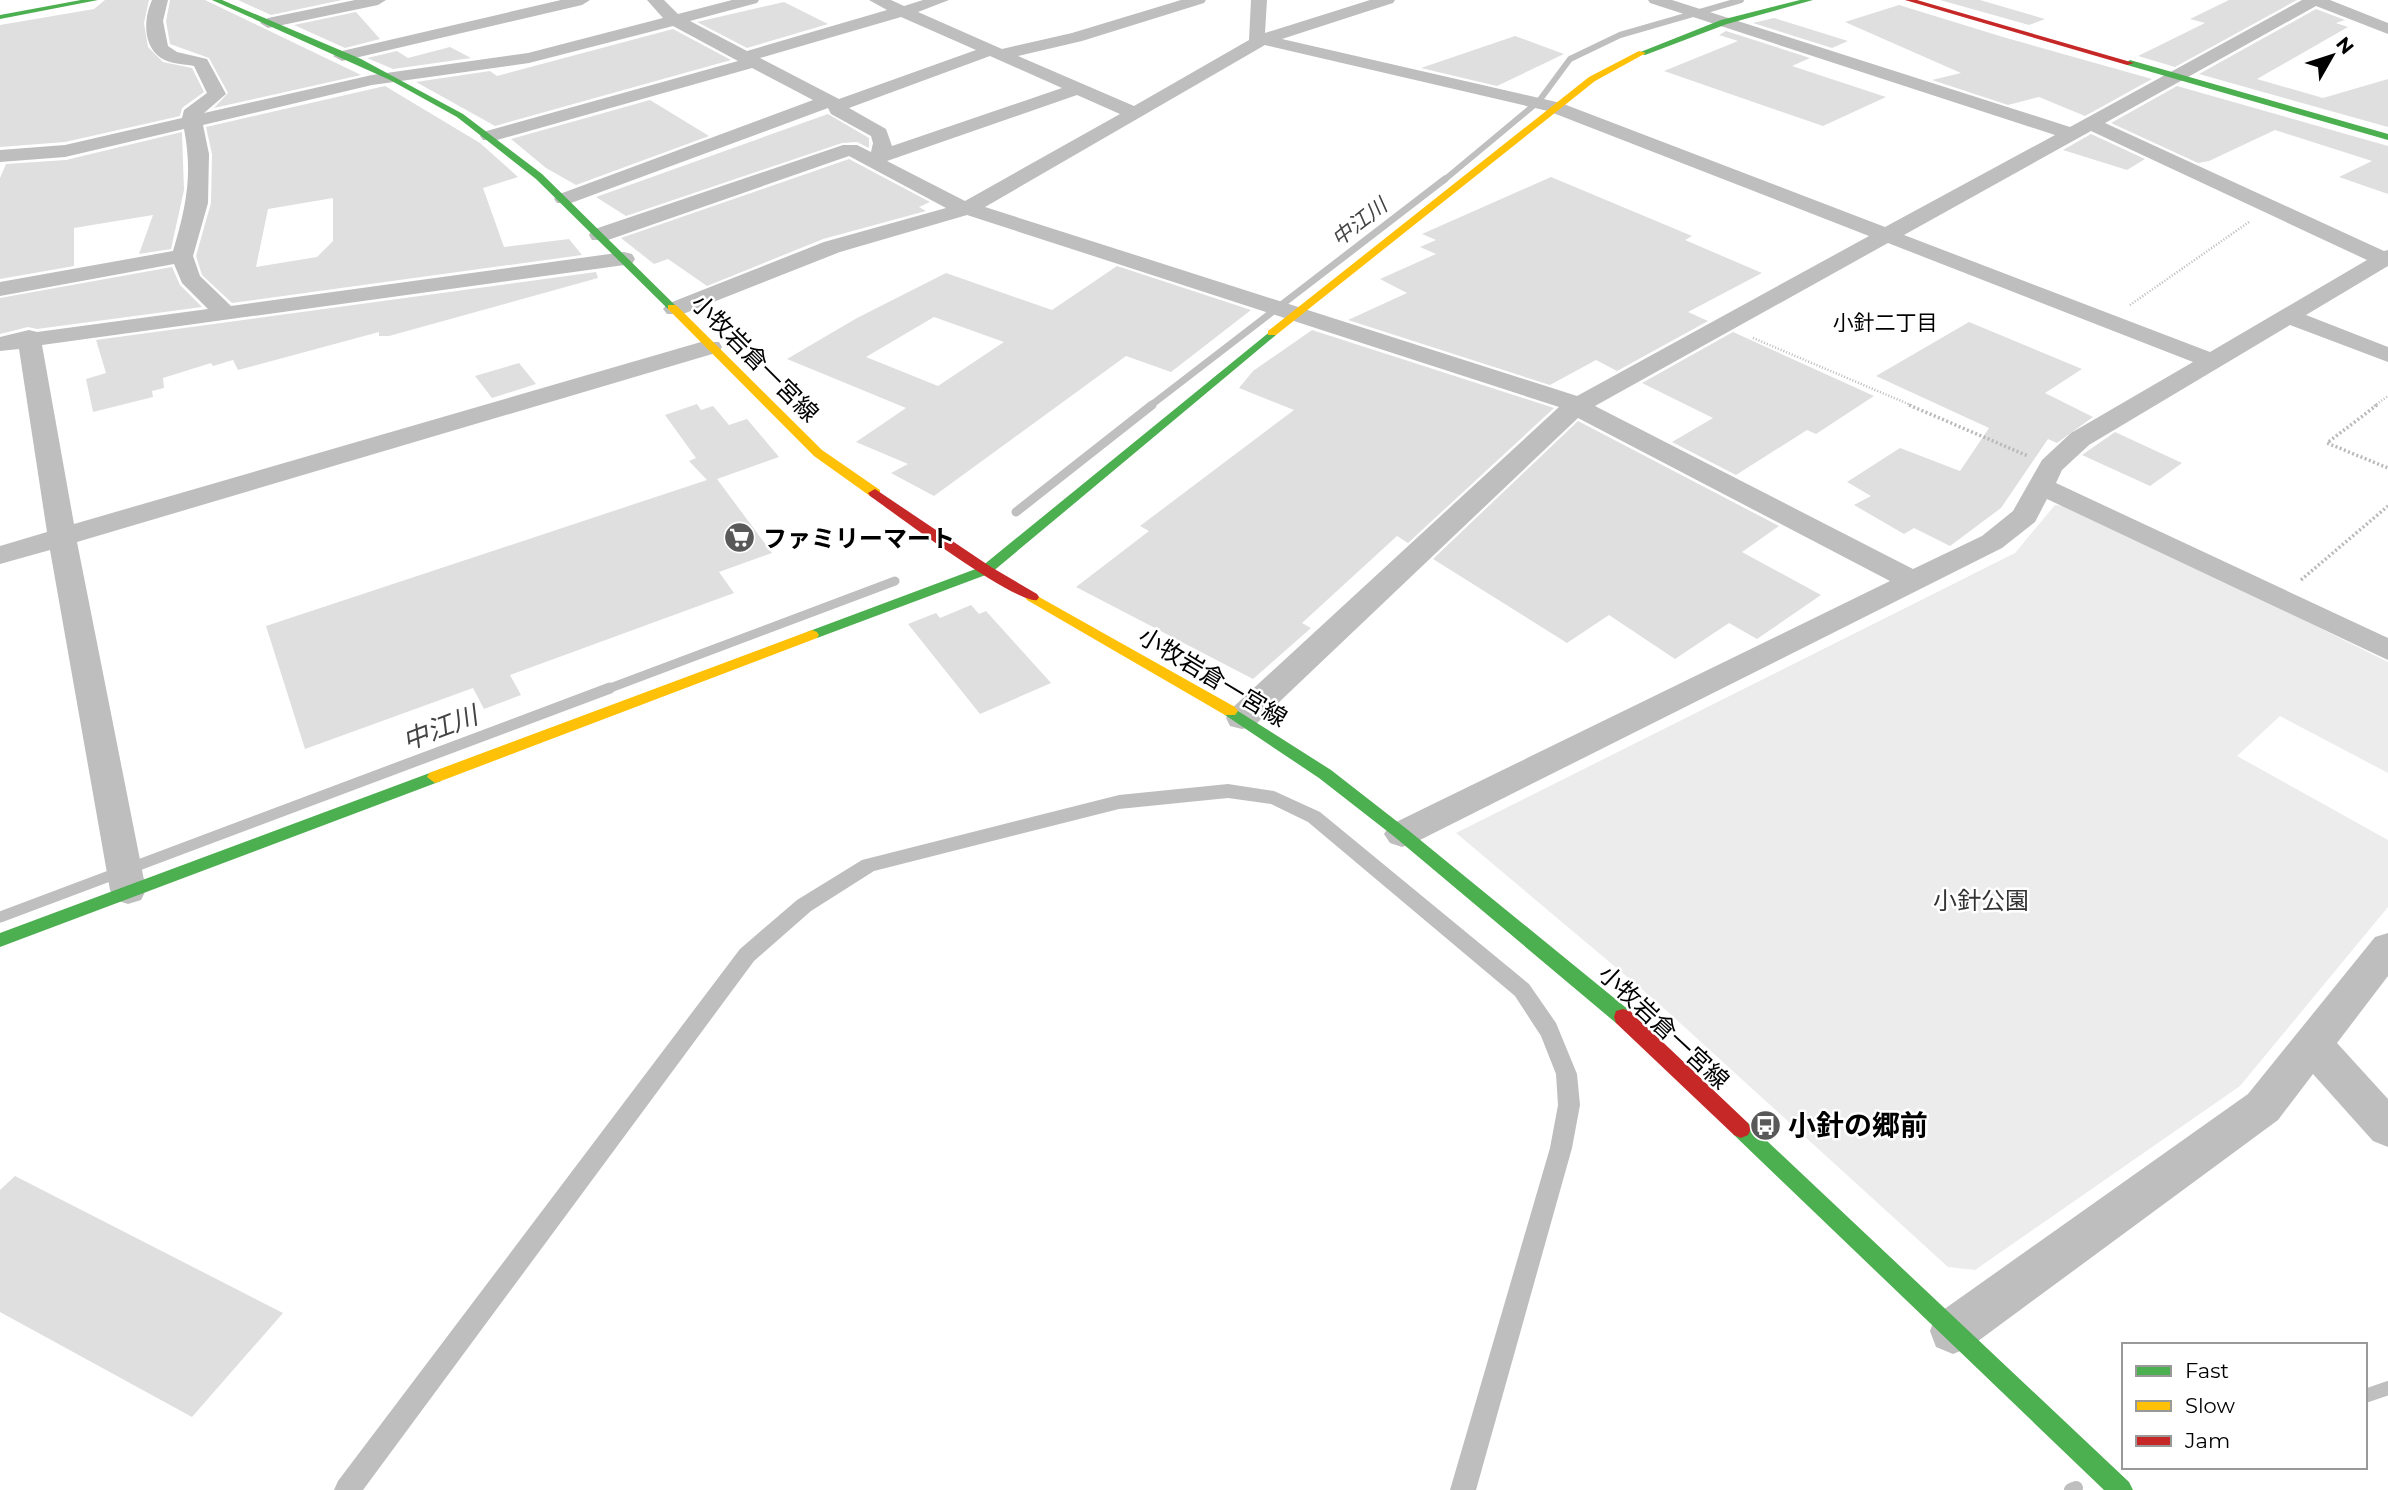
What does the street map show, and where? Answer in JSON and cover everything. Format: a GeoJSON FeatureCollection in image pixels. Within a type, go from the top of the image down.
{"type":"FeatureCollection","features":[{"type":"Feature","properties":{"kind":"street"},"geometry":{"type":"LineString","coordinates":[[0,17],[94,0]]}},
{"type":"Feature","properties":{"kind":"street"},"geometry":{"type":"LineString","coordinates":[[160,0],[156,7],[154,36],[167,54],[201,63],[217,94],[191,114],[199,153],[198,203],[182,256],[190,278],[224,312]]}},
{"type":"Feature","properties":{"kind":"street","name":"小牧岩倉一宮線"},"geometry":{"type":"LineString","coordinates":[[216,0],[392,79],[433,100],[490,136],[564,199],[818,453],[986,570],[1242,718],[1325,774],[1402,834],[1512,922],[1626,1020],[2121,1490]]}},
{"type":"Feature","properties":{"kind":"street"},"geometry":{"type":"LineString","coordinates":[[268,23],[378,0]]}},
{"type":"Feature","properties":{"kind":"street"},"geometry":{"type":"LineString","coordinates":[[342,56],[582,0]]}},
{"type":"Feature","properties":{"kind":"street"},"geometry":{"type":"LineString","coordinates":[[655,0],[675,20],[833,104],[838,110],[879,133],[883,144],[874,158]]}},
{"type":"Feature","properties":{"kind":"street"},"geometry":{"type":"LineString","coordinates":[[0,156],[65,151],[372,80],[529,58],[751,0]]}},
{"type":"Feature","properties":{"kind":"street"},"geometry":{"type":"LineString","coordinates":[[877,0],[1132,112]]}},
{"type":"Feature","properties":{"kind":"street"},"geometry":{"type":"LineString","coordinates":[[490,136],[940,0]]}},
{"type":"Feature","properties":{"kind":"street"},"geometry":{"type":"LineString","coordinates":[[564,199],[833,104],[997,52],[1198,0]]}},
{"type":"Feature","properties":{"kind":"street"},"geometry":{"type":"LineString","coordinates":[[1259,0],[1256,38],[1551,107],[2215,362]]}},
{"type":"Feature","properties":{"kind":"street"},"geometry":{"type":"LineString","coordinates":[[675,309],[832,247],[967,209],[1132,112],[1264,39],[1387,0]]}},
{"type":"Feature","properties":{"kind":"street"},"geometry":{"type":"LineString","coordinates":[[1656,0],[2079,128],[2386,259]]}},
{"type":"Feature","properties":{"kind":"street"},"geometry":{"type":"LineString","coordinates":[[0,940],[126,877],[986,570],[1292,313],[1551,107],[1633,55],[1719,20],[1809,0]]}},
{"type":"Feature","properties":{"kind":"street"},"geometry":{"type":"LineString","coordinates":[[1909,0],[2388,137]]}},
{"type":"Feature","properties":{"kind":"street"},"geometry":{"type":"LineString","coordinates":[[1242,718],[1555,422],[1578,406],[2315,0],[2388,29]]}},
{"type":"Feature","properties":{"kind":"street"},"geometry":{"type":"LineString","coordinates":[[874,158],[1079,88]]}},
{"type":"Feature","properties":{"kind":"street"},"geometry":{"type":"LineString","coordinates":[[600,235],[850,149],[874,158],[967,209],[1578,406],[1913,580]]}},
{"type":"Feature","properties":{"kind":"street"},"geometry":{"type":"LineString","coordinates":[[0,289],[182,256]]}},
{"type":"Feature","properties":{"kind":"street"},"geometry":{"type":"LineString","coordinates":[[0,344],[29,337],[624,259]]}},
{"type":"Feature","properties":{"kind":"street"},"geometry":{"type":"LineString","coordinates":[[1402,834],[1992,542],[2025,516],[2045,475],[2080,439],[2386,259]]}},
{"type":"Feature","properties":{"kind":"street"},"geometry":{"type":"LineString","coordinates":[[2290,317],[2388,355]]}},
{"type":"Feature","properties":{"kind":"street"},"geometry":{"type":"LineString","coordinates":[[29,337],[62,537],[126,877]]}},
{"type":"Feature","properties":{"kind":"street"},"geometry":{"type":"LineString","coordinates":[[0,555],[710,347]]}},
{"type":"Feature","properties":{"kind":"street"},"geometry":{"type":"LineString","coordinates":[[2045,475],[2278,598],[2388,650]]}},
{"type":"Feature","properties":{"kind":"street"},"geometry":{"type":"LineString","coordinates":[[1953,1331],[2263,1107],[2388,948]]}},
{"type":"Feature","properties":{"kind":"street"},"geometry":{"type":"LineString","coordinates":[[2311,1044],[2388,1129]]}},
{"type":"Feature","properties":{"kind":"lane"},"geometry":{"type":"LineString","coordinates":[[347,1490],[747,955],[799,906],[836,880],[869,865],[1119,802],[1228,792],[1274,798],[1324,826],[1522,990],[1548,1026],[1565,1068],[1569,1103],[1561,1148],[1463,1490]]}},
{"type":"Feature","properties":{"kind":"path"},"geometry":{"type":"LineString","coordinates":[[2107,320],[2270,208]]}},
{"type":"Feature","properties":{"kind":"path"},"geometry":{"type":"LineString","coordinates":[[1723,325],[2045,475]]}},
{"type":"Feature","properties":{"kind":"path"},"geometry":{"type":"LineString","coordinates":[[2388,396],[2327,443],[2388,468]]}},
{"type":"Feature","properties":{"kind":"path"},"geometry":{"type":"LineString","coordinates":[[2278,598],[2388,506]]}},
{"type":"Feature","properties":{"kind":"green space","name":"小針公園"},"geometry":{"type":"Polygon","coordinates":[[[2055,505],[2078,508],[2388,662],[2388,773],[2280,716],[2237,756],[2388,840],[2388,907],[2240,1086],[1975,1270],[1948,1267],[1657,1002],[1456,833],[2015,553],[2055,505]]]}},
{"type":"Feature","properties":{"kind":"building"},"geometry":{"type":"Polygon","coordinates":[[[105,0],[149,0],[144,23],[148,47],[163,62],[192,68],[204,92],[182,108],[180,116],[65,142],[0,147],[0,25],[94,9],[105,0]]]}},
{"type":"Feature","properties":{"kind":"building"},"geometry":{"type":"Polygon","coordinates":[[[170,0],[205,0],[361,75],[214,108],[228,93],[209,58],[170,44],[166,21],[170,0]]]}},
{"type":"Feature","properties":{"kind":"building"},"geometry":{"type":"Polygon","coordinates":[[[238,0],[342,0],[271,15],[238,0]]]}},
{"type":"Feature","properties":{"kind":"building"},"geometry":{"type":"Polygon","coordinates":[[[1940,0],[1980,0],[2045,19],[2029,25],[1940,0]]]}},
{"type":"Feature","properties":{"kind":"building"},"geometry":{"type":"Polygon","coordinates":[[[2229,0],[2297,0],[2175,67],[2138,56],[2205,23],[2190,19],[2229,0]]]}},
{"type":"Feature","properties":{"kind":"building"},"geometry":{"type":"Polygon","coordinates":[[[784,2],[828,24],[747,48],[697,22],[784,2]]]}},
{"type":"Feature","properties":{"kind":"building"},"geometry":{"type":"Polygon","coordinates":[[[1899,5],[2152,79],[2085,116],[2039,97],[2008,105],[1932,80],[1961,73],[1845,22],[1899,5]]]}},
{"type":"Feature","properties":{"kind":"building"},"geometry":{"type":"Polygon","coordinates":[[[2316,9],[2345,20],[2336,23],[2348,27],[2257,79],[2323,98],[2388,79],[2388,127],[2199,74],[2316,9]]]}},
{"type":"Feature","properties":{"kind":"building"},"geometry":{"type":"Polygon","coordinates":[[[356,12],[380,39],[345,48],[294,25],[356,12]]]}},
{"type":"Feature","properties":{"kind":"building"},"geometry":{"type":"Polygon","coordinates":[[[1774,18],[1848,41],[1832,48],[1753,23],[1774,18]]]}},
{"type":"Feature","properties":{"kind":"building"},"geometry":{"type":"Polygon","coordinates":[[[673,29],[731,60],[495,126],[416,82],[490,71],[497,76],[673,29]]]}},
{"type":"Feature","properties":{"kind":"building"},"geometry":{"type":"Polygon","coordinates":[[[1726,31],[1810,58],[1792,66],[1886,97],[1823,126],[1664,71],[1738,41],[1719,35],[1726,31]]]}},
{"type":"Feature","properties":{"kind":"building"},"geometry":{"type":"Polygon","coordinates":[[[1515,36],[1564,54],[1497,86],[1421,68],[1515,36]]]}},
{"type":"Feature","properties":{"kind":"building"},"geometry":{"type":"Polygon","coordinates":[[[450,47],[471,58],[393,69],[367,58],[397,51],[408,58],[450,47]]]}},
{"type":"Feature","properties":{"kind":"building"},"geometry":{"type":"Polygon","coordinates":[[[385,86],[480,143],[518,177],[483,188],[504,247],[569,239],[582,255],[232,303],[202,275],[196,256],[211,203],[212,154],[206,127],[385,86]],[[333,198],[268,209],[256,267],[317,257],[333,241],[333,198]]]}},
{"type":"Feature","properties":{"kind":"building"},"geometry":{"type":"Polygon","coordinates":[[[2177,86],[2388,146],[2388,194],[2339,177],[2372,161],[2275,130],[2209,161],[2198,163],[2111,123],[2177,86]]]}},
{"type":"Feature","properties":{"kind":"building"},"geometry":{"type":"Polygon","coordinates":[[[650,100],[709,136],[576,185],[546,168],[511,139],[650,100]]]}},
{"type":"Feature","properties":{"kind":"building"},"geometry":{"type":"Polygon","coordinates":[[[828,114],[869,138],[869,148],[857,142],[842,143],[626,216],[596,197],[828,114]]]}},
{"type":"Feature","properties":{"kind":"building"},"geometry":{"type":"Polygon","coordinates":[[[182,132],[184,190],[171,249],[139,254],[153,215],[74,228],[74,266],[0,279],[0,178],[6,164],[66,160],[182,132]]]}},
{"type":"Feature","properties":{"kind":"building"},"geometry":{"type":"Polygon","coordinates":[[[2091,134],[2145,159],[2127,170],[2063,150],[2091,134]]]}},
{"type":"Feature","properties":{"kind":"building"},"geometry":{"type":"Polygon","coordinates":[[[849,159],[930,202],[919,207],[926,211],[823,239],[707,286],[668,259],[654,264],[621,238],[849,159]]]}},
{"type":"Feature","properties":{"kind":"building"},"geometry":{"type":"Polygon","coordinates":[[[1551,177],[1692,236],[1685,240],[1762,273],[1688,312],[1708,321],[1617,371],[1596,360],[1550,385],[1348,320],[1407,293],[1380,279],[1436,254],[1420,247],[1436,240],[1422,234],[1551,177]]]}},
{"type":"Feature","properties":{"kind":"building"},"geometry":{"type":"Polygon","coordinates":[[[1117,266],[1251,310],[1171,372],[1126,356],[934,496],[891,473],[908,464],[856,442],[906,408],[787,359],[857,318],[946,273],[1052,310],[1117,266]],[[934,317],[866,357],[938,386],[1004,342],[934,317]]]}},
{"type":"Feature","properties":{"kind":"building"},"geometry":{"type":"Polygon","coordinates":[[[172,267],[180,285],[202,307],[37,329],[28,327],[0,334],[0,298],[172,267]]]}},
{"type":"Feature","properties":{"kind":"building"},"geometry":{"type":"Polygon","coordinates":[[[596,272],[598,278],[389,336],[379,336],[379,332],[238,370],[233,360],[213,366],[211,363],[163,378],[164,388],[152,391],[153,397],[93,412],[86,379],[106,373],[96,340],[596,272]]]}},
{"type":"Feature","properties":{"kind":"building"},"geometry":{"type":"Polygon","coordinates":[[[1969,322],[2082,369],[2045,393],[2093,417],[2057,443],[2048,439],[2001,508],[1950,546],[1914,528],[1904,534],[1854,505],[1871,496],[1847,482],[1900,448],[1960,471],[1989,428],[1876,376],[1969,322]]]}},
{"type":"Feature","properties":{"kind":"building"},"geometry":{"type":"Polygon","coordinates":[[[1312,330],[1554,408],[1408,543],[1397,536],[1302,623],[1311,628],[1253,679],[1076,587],[1149,531],[1140,526],[1294,410],[1239,388],[1253,371],[1312,330]]]}},
{"type":"Feature","properties":{"kind":"building"},"geometry":{"type":"Polygon","coordinates":[[[1733,332],[1874,396],[1816,434],[1807,430],[1736,475],[1672,442],[1713,418],[1642,383],[1733,332]]]}},
{"type":"Feature","properties":{"kind":"building"},"geometry":{"type":"Polygon","coordinates":[[[519,363],[536,384],[492,398],[475,376],[519,363]]]}},
{"type":"Feature","properties":{"kind":"building"},"geometry":{"type":"Polygon","coordinates":[[[697,404],[701,410],[713,406],[729,425],[747,419],[779,457],[717,479],[772,553],[719,572],[734,593],[510,675],[521,695],[484,709],[473,688],[305,749],[266,626],[707,480],[689,461],[696,458],[665,415],[697,404]]]}},
{"type":"Feature","properties":{"kind":"building"},"geometry":{"type":"Polygon","coordinates":[[[1578,421],[1779,526],[1742,552],[1821,595],[1757,639],[1729,623],[1675,659],[1609,615],[1567,643],[1433,559],[1578,421]]]}},
{"type":"Feature","properties":{"kind":"building"},"geometry":{"type":"Polygon","coordinates":[[[2115,432],[2182,463],[2150,486],[2082,455],[2115,432]]]}},
{"type":"Feature","properties":{"kind":"building"},"geometry":{"type":"Polygon","coordinates":[[[971,605],[979,614],[986,611],[1051,683],[980,714],[908,624],[936,613],[940,618],[971,605]]]}},
{"type":"Feature","properties":{"kind":"building"},"geometry":{"type":"Polygon","coordinates":[[[15,1176],[283,1313],[192,1417],[0,1312],[0,1190],[15,1176]]]}},
{"type":"Feature","properties":{"kind":"waterway","name":"中江川"},"geometry":{"type":"LineString","coordinates":[[1443,181],[1539,101],[1570,59],[1620,35],[1741,0]]}},
{"type":"Feature","properties":{"kind":"waterway","name":"中江川"},"geometry":{"type":"LineString","coordinates":[[1150,406],[1445,179]]}},
{"type":"Feature","properties":{"kind":"waterway","name":"中江川"},"geometry":{"type":"LineString","coordinates":[[1016,512],[1152,405]]}},
{"type":"Feature","properties":{"kind":"waterway","name":"中江川"},"geometry":{"type":"LineString","coordinates":[[605,690],[895,581]]}},
{"type":"Feature","properties":{"kind":"waterway","name":"中江川"},"geometry":{"type":"LineString","coordinates":[[0,917],[610,688]]}},
{"type":"Feature","properties":{"kind":"waterway"},"geometry":{"type":"LineString","coordinates":[[2367,1395],[2388,1388]]}},
{"type":"Feature","properties":{"kind":"waterway"},"geometry":{"type":"LineString","coordinates":[[2071,1490],[2076,1488]]}},
{"type":"Feature","properties":{"kind":"traffic: fast"},"geometry":{"type":"LineString","coordinates":[[0,17],[94,0]]}},
{"type":"Feature","properties":{"kind":"traffic: fast"},"geometry":{"type":"LineString","coordinates":[[216,0],[358,61],[460,116],[539,176],[672,307]]}},
{"type":"Feature","properties":{"kind":"traffic: fast"},"geometry":{"type":"LineString","coordinates":[[1642,53],[1724,22],[1809,0]]}},
{"type":"Feature","properties":{"kind":"traffic: fast"},"geometry":{"type":"LineString","coordinates":[[2130,63],[2388,137]]}},
{"type":"Feature","properties":{"kind":"traffic: fast"},"geometry":{"type":"LineString","coordinates":[[812,635],[986,570],[1272,333]]}},
{"type":"Feature","properties":{"kind":"traffic: fast"},"geometry":{"type":"LineString","coordinates":[[1230,711],[1325,774],[1402,834],[1623,1017]]}},
{"type":"Feature","properties":{"kind":"traffic: fast"},"geometry":{"type":"LineString","coordinates":[[0,940],[435,777]]}},
{"type":"Feature","properties":{"kind":"traffic: fast"},"geometry":{"type":"LineString","coordinates":[[1741,1129],[2121,1490]]}},
{"type":"Feature","properties":{"kind":"traffic: slow"},"geometry":{"type":"LineString","coordinates":[[1272,333],[1592,79],[1642,53]]}},
{"type":"Feature","properties":{"kind":"traffic: slow"},"geometry":{"type":"LineString","coordinates":[[672,307],[818,453],[875,493]]}},
{"type":"Feature","properties":{"kind":"traffic: slow"},"geometry":{"type":"LineString","coordinates":[[1032,597],[1230,711]]}},
{"type":"Feature","properties":{"kind":"traffic: slow"},"geometry":{"type":"LineString","coordinates":[[435,777],[812,635]]}},
{"type":"Feature","properties":{"kind":"traffic: jam"},"geometry":{"type":"LineString","coordinates":[[1909,0],[2130,63]]}},
{"type":"Feature","properties":{"kind":"traffic: jam"},"geometry":{"type":"LineString","coordinates":[[875,493],[986,570],[1032,597]]}},
{"type":"Feature","properties":{"kind":"traffic: jam"},"geometry":{"type":"LineString","coordinates":[[1623,1017],[1741,1129]]}},
{"type":"Feature","properties":{"kind":"place","name":"ファミリーマート"},"geometry":{"type":"Point","coordinates":[740,538]}},
{"type":"Feature","properties":{"kind":"place","name":"小針の郷前"},"geometry":{"type":"Point","coordinates":[1765,1125]}},
{"type":"Feature","properties":{"kind":"district","name":"小針二丁目"},"geometry":{"type":"Point","coordinates":[1885,322]}}]}
